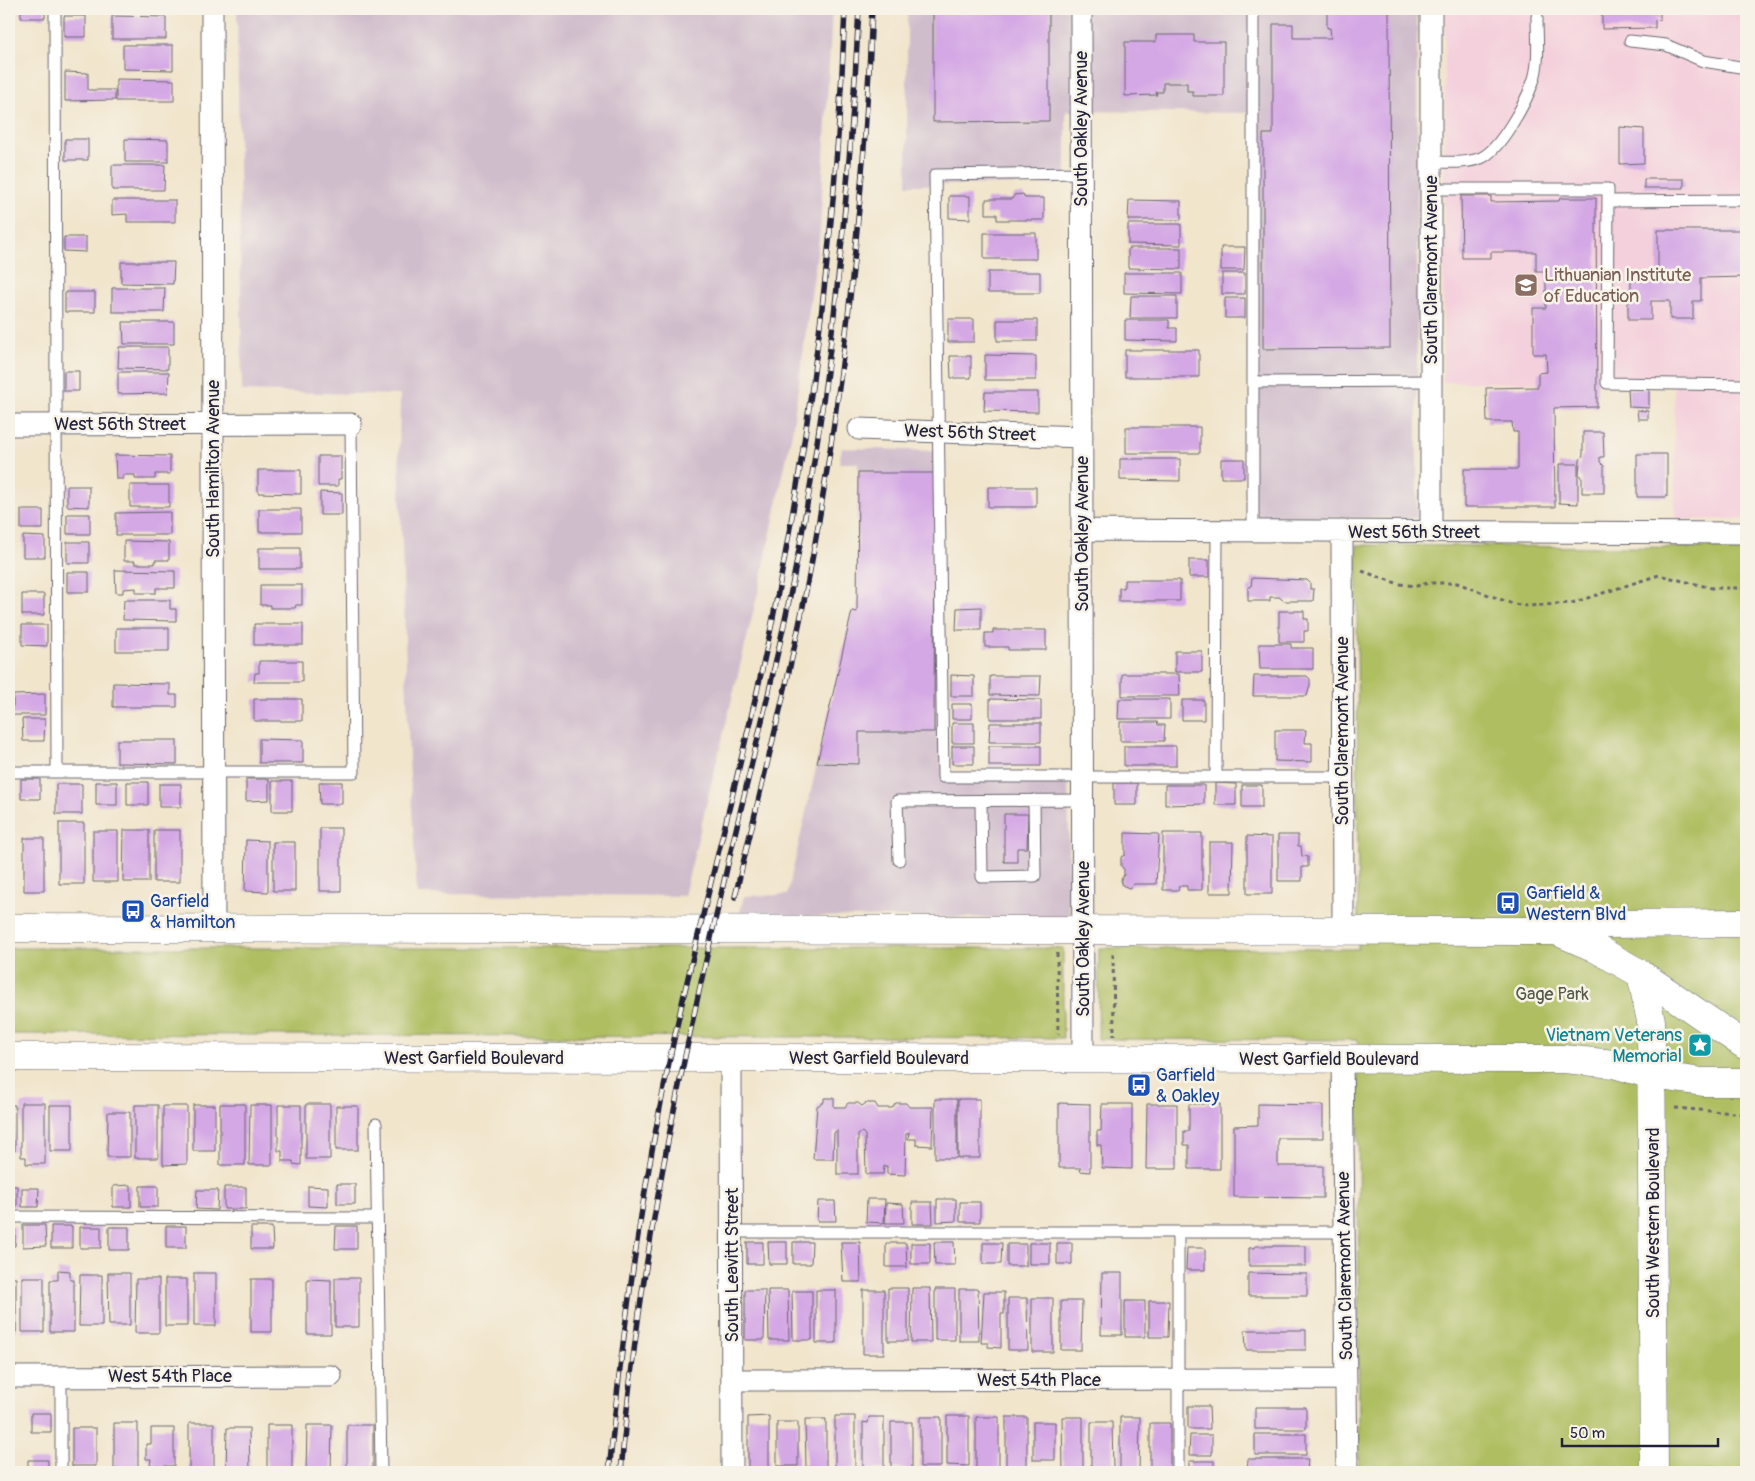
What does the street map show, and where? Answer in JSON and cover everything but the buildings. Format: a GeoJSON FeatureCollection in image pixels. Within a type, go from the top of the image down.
{"type":"FeatureCollection","features":[{"type":"Feature","properties":{"kind":"street","name":"South Hamilton Avenue"},"geometry":{"type":"LineString","coordinates":[[212,9],[214,928]]}},
{"type":"Feature","properties":{"kind":"street","name":"South Oakley Avenue"},"geometry":{"type":"LineString","coordinates":[[1080,9],[1084,1059]]}},
{"type":"Feature","properties":{"kind":"street","name":"South Claremont Avenue"},"geometry":{"type":"LineString","coordinates":[[1430,9],[1431,532]]}},
{"type":"Feature","properties":{"kind":"street","name":"West 56th Street"},"geometry":{"type":"LineString","coordinates":[[9,425],[351,424]]}},
{"type":"Feature","properties":{"kind":"street","name":"West 56th Street"},"geometry":{"type":"LineString","coordinates":[[858,429],[1082,437]]}},
{"type":"Feature","properties":{"kind":"street","name":"West 56th Street"},"geometry":{"type":"LineString","coordinates":[[1082,530],[1746,533]]}},
{"type":"Feature","properties":{"kind":"street","name":"South Claremont Avenue"},"geometry":{"type":"LineString","coordinates":[[1342,531],[1343,931]]}},
{"type":"Feature","properties":{"kind":"street"},"geometry":{"type":"LineString","coordinates":[[9,928],[1556,931],[1584,925],[1604,924],[1746,923]]}},
{"type":"Feature","properties":{"kind":"street"},"geometry":{"type":"LineString","coordinates":[[1556,931],[1595,948],[1641,974],[1746,1046]]}},
{"type":"Feature","properties":{"kind":"street","name":"South Western Boulevard"},"geometry":{"type":"LineString","coordinates":[[1641,974],[1651,1021],[1654,1472]]}},
{"type":"Feature","properties":{"kind":"street","name":"West Garfield Boulevard"},"geometry":{"type":"LineString","coordinates":[[9,1057],[1589,1060],[1614,1064],[1652,1075],[1703,1082],[1746,1082]]}},
{"type":"Feature","properties":{"kind":"street","name":"South Leavitt Street"},"geometry":{"type":"LineString","coordinates":[[732,1058],[732,1472]]}},
{"type":"Feature","properties":{"kind":"street","name":"South Claremont Avenue"},"geometry":{"type":"LineString","coordinates":[[1342,1059],[1347,1472]]}},
{"type":"Feature","properties":{"kind":"street","name":"West 54th Place"},"geometry":{"type":"LineString","coordinates":[[9,1377],[331,1376]]}},
{"type":"Feature","properties":{"kind":"street","name":"West 54th Place"},"geometry":{"type":"LineString","coordinates":[[732,1380],[1346,1379]]}},
{"type":"Feature","properties":{"kind":"lane"},"geometry":{"type":"LineString","coordinates":[[55,9],[58,772]]}},
{"type":"Feature","properties":{"kind":"lane"},"geometry":{"type":"LineString","coordinates":[[1253,9],[1253,531]]}},
{"type":"Feature","properties":{"kind":"lane"},"geometry":{"type":"LineString","coordinates":[[1431,162],[1465,162],[1482,158],[1493,148],[1505,132],[1519,112],[1534,82],[1537,17]]}},
{"type":"Feature","properties":{"kind":"lane"},"geometry":{"type":"LineString","coordinates":[[1630,40],[1666,45],[1703,61],[1746,68]]}},
{"type":"Feature","properties":{"kind":"lane"},"geometry":{"type":"LineString","coordinates":[[1081,173],[935,175],[943,777],[1342,777]]}},
{"type":"Feature","properties":{"kind":"lane"},"geometry":{"type":"LineString","coordinates":[[1431,189],[1608,189],[1607,383],[1746,385]]}},
{"type":"Feature","properties":{"kind":"lane"},"geometry":{"type":"LineString","coordinates":[[1608,201],[1746,200]]}},
{"type":"Feature","properties":{"kind":"lane"},"geometry":{"type":"LineString","coordinates":[[1253,382],[1431,381]]}},
{"type":"Feature","properties":{"kind":"lane"},"geometry":{"type":"LineString","coordinates":[[9,772],[354,772],[351,424]]}},
{"type":"Feature","properties":{"kind":"lane"},"geometry":{"type":"LineString","coordinates":[[1216,530],[1216,777]]}},
{"type":"Feature","properties":{"kind":"lane"},"geometry":{"type":"LineString","coordinates":[[899,860],[897,800],[1083,800]]}},
{"type":"Feature","properties":{"kind":"lane"},"geometry":{"type":"LineString","coordinates":[[980,801],[982,877],[1035,876],[1034,800]]}},
{"type":"Feature","properties":{"kind":"lane"},"geometry":{"type":"LineString","coordinates":[[376,1124],[381,1472]]}},
{"type":"Feature","properties":{"kind":"lane"},"geometry":{"type":"LineString","coordinates":[[9,1217],[377,1218]]}},
{"type":"Feature","properties":{"kind":"lane"},"geometry":{"type":"LineString","coordinates":[[732,1232],[1344,1232]]}},
{"type":"Feature","properties":{"kind":"lane"},"geometry":{"type":"LineString","coordinates":[[1178,1232],[1178,1472]]}},
{"type":"Feature","properties":{"kind":"lane"},"geometry":{"type":"LineString","coordinates":[[61,1377],[61,1472]]}},
{"type":"Feature","properties":{"kind":"path"},"geometry":{"type":"LineString","coordinates":[[1357,570],[1399,584],[1417,586],[1428,583],[1457,584],[1514,604],[1528,606],[1572,603],[1650,576],[1659,575],[1712,588],[1746,588]]}},
{"type":"Feature","properties":{"kind":"path"},"geometry":{"type":"LineString","coordinates":[[1056,950],[1058,1043]]}},
{"type":"Feature","properties":{"kind":"path"},"geometry":{"type":"LineString","coordinates":[[1113,951],[1114,1045]]}},
{"type":"Feature","properties":{"kind":"path"},"geometry":{"type":"LineString","coordinates":[[1673,1108],[1746,1114]]}},
{"type":"Feature","properties":{"kind":"shaded area"},"geometry":{"type":"Polygon","coordinates":[[[237,9],[832,9],[820,231],[792,432],[761,580],[684,896],[417,894],[409,759],[399,456],[400,395],[242,391],[237,9]]]}},
{"type":"Feature","properties":{"kind":"shaded area"},"geometry":{"type":"Polygon","coordinates":[[[907,9],[1417,9],[1417,518],[1253,516],[1253,113],[1066,111],[1066,184],[907,185],[907,9]]]}},
{"type":"Feature","properties":{"kind":"shaded area"},"geometry":{"type":"Polygon","coordinates":[[[1445,9],[1746,9],[1746,519],[1675,519],[1674,384],[1443,382],[1445,9]]]}},
{"type":"Feature","properties":{"kind":"shaded area"},"geometry":{"type":"Polygon","coordinates":[[[842,448],[938,451],[943,777],[1068,777],[1070,918],[739,916],[744,896],[787,895],[852,611],[857,612],[858,463],[839,463],[842,448]]]}},
{"type":"Feature","properties":{"kind":"green space","name":"Gage Park"},"geometry":{"type":"Polygon","coordinates":[[[1357,545],[1746,548],[1746,1472],[1359,1472],[1358,1040],[1098,1039],[1099,948],[1358,949],[1357,545]]]}},
{"type":"Feature","properties":{"kind":"green space"},"geometry":{"type":"Polygon","coordinates":[[[9,948],[1063,948],[1063,1038],[9,1034],[9,948]]]}},
{"type":"Feature","properties":{"kind":"railway"},"geometry":{"type":"LineString","coordinates":[[609,1472],[628,1305],[654,1139],[676,1030],[761,674],[787,547],[800,471],[821,318],[829,241],[836,163],[845,9]]}},
{"type":"Feature","properties":{"kind":"railway"},"geometry":{"type":"LineString","coordinates":[[621,1472],[637,1328],[660,1184],[688,1041],[784,625],[817,443],[836,299],[850,154],[859,9]]}},
{"type":"Feature","properties":{"kind":"railway"},"geometry":{"type":"LineString","coordinates":[[735,897],[780,712],[810,573],[828,462],[838,397],[853,268],[865,139],[872,9]]}},
{"type":"Feature","properties":{"kind":"place","name":"Lithuanian Institute of Education"},"geometry":{"type":"Point","coordinates":[1526,285]}},
{"type":"Feature","properties":{"kind":"place","name":"Garfield & Western Blvd"},"geometry":{"type":"Point","coordinates":[1508,903]}},
{"type":"Feature","properties":{"kind":"place","name":"Garfield & Hamilton"},"geometry":{"type":"Point","coordinates":[133,911]}},
{"type":"Feature","properties":{"kind":"place","name":"Vietnam Veterans Memorial"},"geometry":{"type":"Point","coordinates":[1700,1045]}},
{"type":"Feature","properties":{"kind":"place","name":"Garfield & Oakley"},"geometry":{"type":"Point","coordinates":[1139,1085]}}]}
